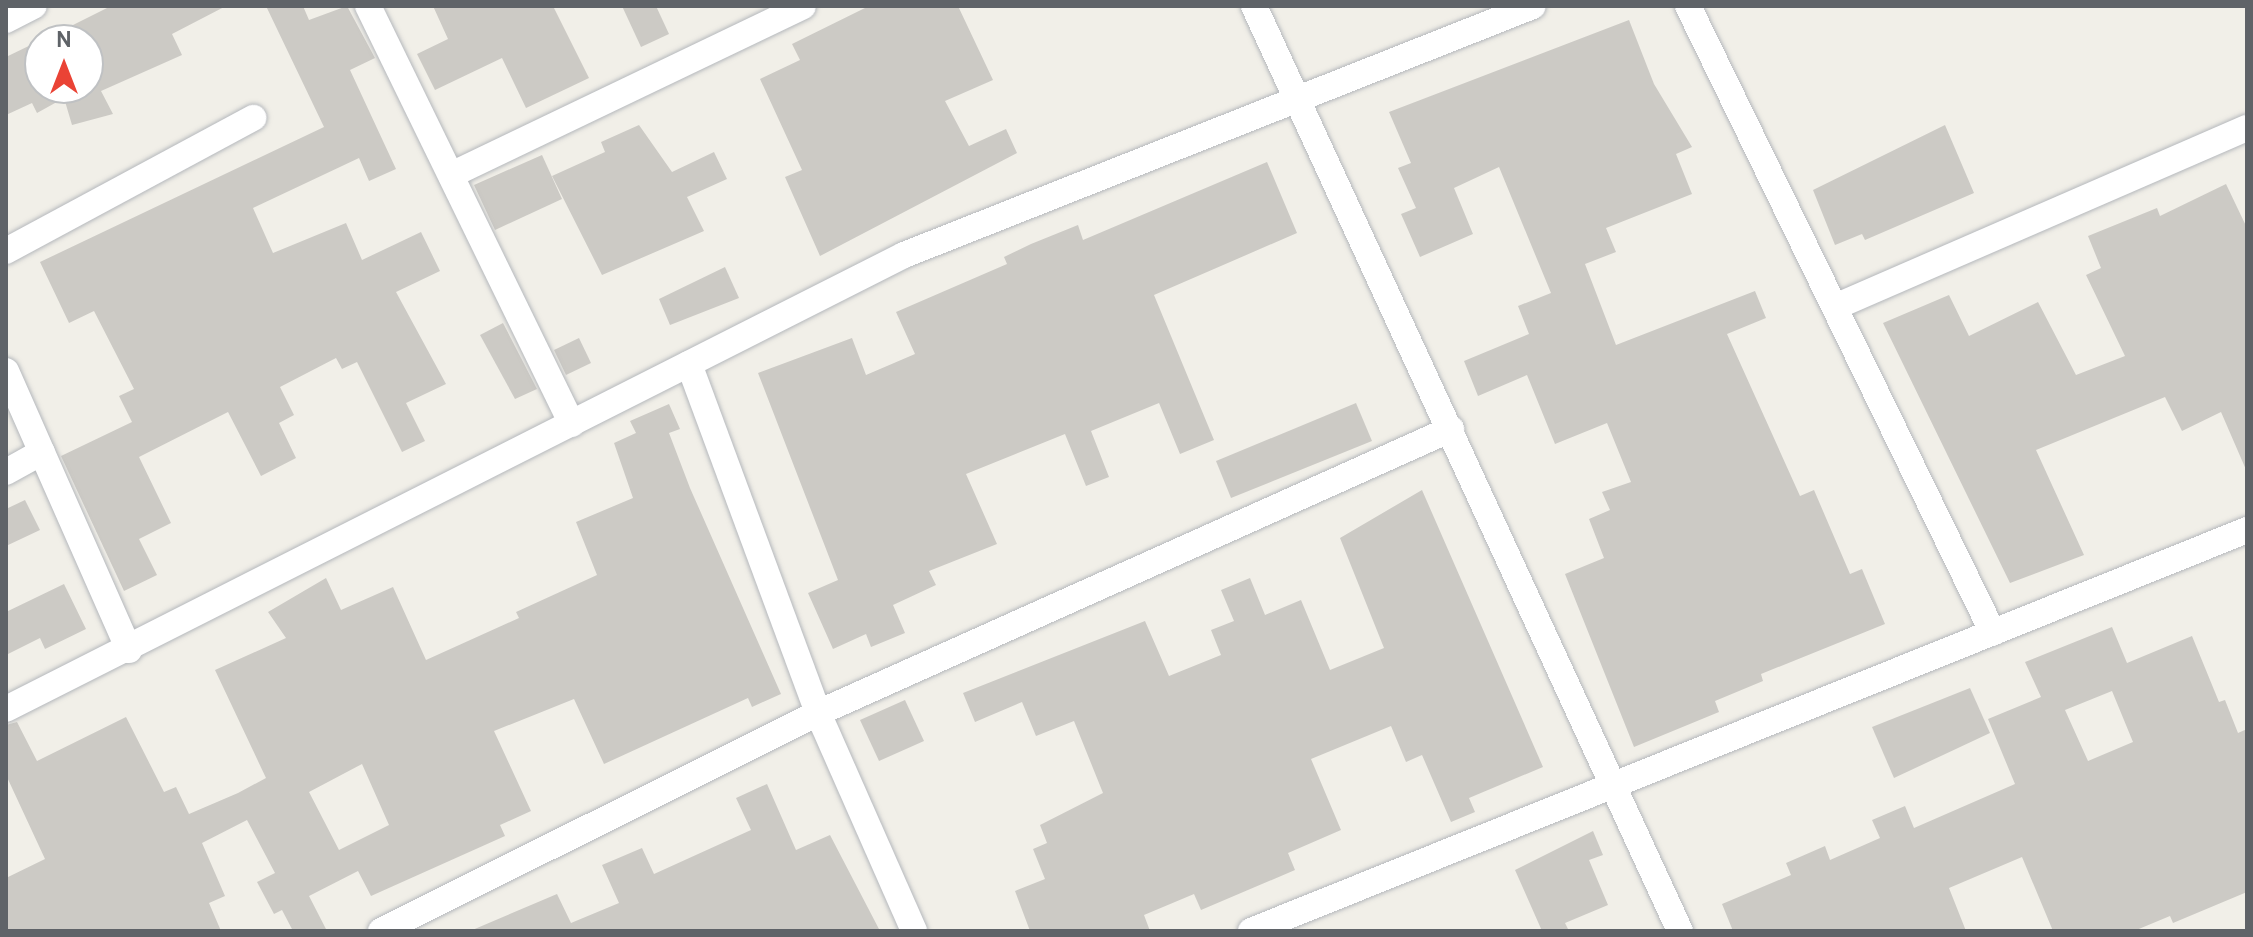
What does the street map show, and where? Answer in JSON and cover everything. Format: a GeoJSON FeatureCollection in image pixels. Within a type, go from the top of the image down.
{"type":"FeatureCollection","features":[{"type":"Feature","properties":{"kind":"street"},"geometry":{"type":"LineString","coordinates":[[6,20],[34,6]]}},
{"type":"Feature","properties":{"kind":"street"},"geometry":{"type":"LineString","coordinates":[[368,6],[572,424]]}},
{"type":"Feature","properties":{"kind":"street"},"geometry":{"type":"LineString","coordinates":[[451,175],[803,6]]}},
{"type":"Feature","properties":{"kind":"street"},"geometry":{"type":"LineString","coordinates":[[1254,6],[1294,101],[1451,429],[1680,931]]}},
{"type":"Feature","properties":{"kind":"street"},"geometry":{"type":"LineString","coordinates":[[6,709],[129,650],[904,255],[1533,6]]}},
{"type":"Feature","properties":{"kind":"street"},"geometry":{"type":"LineString","coordinates":[[1688,6],[1993,633]]}},
{"type":"Feature","properties":{"kind":"street"},"geometry":{"type":"LineString","coordinates":[[6,251],[253,118]]}},
{"type":"Feature","properties":{"kind":"street"},"geometry":{"type":"LineString","coordinates":[[1835,307],[2247,128]]}},
{"type":"Feature","properties":{"kind":"street"},"geometry":{"type":"LineString","coordinates":[[689,364],[818,713],[914,931]]}},
{"type":"Feature","properties":{"kind":"street"},"geometry":{"type":"LineString","coordinates":[[6,371],[129,650]]}},
{"type":"Feature","properties":{"kind":"street"},"geometry":{"type":"LineString","coordinates":[[381,931],[818,713],[1451,429]]}},
{"type":"Feature","properties":{"kind":"street"},"geometry":{"type":"LineString","coordinates":[[6,472],[42,452]]}},
{"type":"Feature","properties":{"kind":"street"},"geometry":{"type":"LineString","coordinates":[[1251,931],[2247,530]]}},
{"type":"Feature","properties":{"kind":"building"},"geometry":{"type":"Polygon","coordinates":[[[111,6],[226,6],[172,34],[182,55],[104,90],[104,24],[75,24],[111,6]]]}},
{"type":"Feature","properties":{"kind":"building"},"geometry":{"type":"Polygon","coordinates":[[[266,6],[303,6],[309,20],[347,6],[375,58],[350,70],[396,169],[369,181],[359,158],[253,208],[273,253],[346,223],[362,260],[421,232],[440,271],[396,292],[446,384],[406,403],[425,441],[402,452],[357,362],[342,369],[336,358],[280,387],[294,415],[279,423],[296,458],[261,476],[228,412],[139,457],[171,523],[139,539],[157,575],[124,591],[61,456],[132,422],[119,396],[134,389],[94,311],[69,323],[40,262],[324,127],[266,6]]]}},
{"type":"Feature","properties":{"kind":"building"},"geometry":{"type":"Polygon","coordinates":[[[433,6],[553,6],[589,78],[526,108],[502,58],[435,90],[417,54],[448,39],[433,6]]]}},
{"type":"Feature","properties":{"kind":"building"},"geometry":{"type":"Polygon","coordinates":[[[622,6],[656,6],[669,34],[641,47],[622,6]]]}},
{"type":"Feature","properties":{"kind":"building"},"geometry":{"type":"Polygon","coordinates":[[[869,6],[958,6],[993,80],[945,101],[969,146],[1006,129],[1017,153],[820,256],[785,177],[802,170],[760,79],[800,60],[792,44],[869,6]]]}},
{"type":"Feature","properties":{"kind":"building"},"geometry":{"type":"Polygon","coordinates":[[[1629,20],[1654,84],[1692,147],[1676,154],[1692,194],[1606,228],[1616,252],[1585,264],[1616,345],[1755,291],[1766,318],[1727,334],[1800,496],[1814,490],[1850,574],[1862,569],[1885,624],[1761,674],[1763,681],[1715,701],[1719,712],[1634,747],[1565,574],[1604,558],[1589,519],[1610,510],[1602,492],[1631,482],[1607,423],[1555,444],[1527,375],[1478,396],[1464,361],[1529,334],[1518,306],[1551,293],[1499,167],[1454,188],[1473,234],[1420,257],[1401,214],[1416,208],[1398,168],[1411,163],[1389,112],[1629,20]]]}},
{"type":"Feature","properties":{"kind":"building"},"geometry":{"type":"Polygon","coordinates":[[[24,48],[24,104],[30,104],[6,115],[6,57],[24,48]]]}},
{"type":"Feature","properties":{"kind":"building"},"geometry":{"type":"Polygon","coordinates":[[[104,97],[113,114],[72,125],[66,104],[104,104],[104,97]]]}},
{"type":"Feature","properties":{"kind":"building"},"geometry":{"type":"Polygon","coordinates":[[[32,104],[53,104],[37,113],[32,104]]]}},
{"type":"Feature","properties":{"kind":"building"},"geometry":{"type":"Polygon","coordinates":[[[639,125],[672,172],[714,152],[727,179],[687,197],[704,231],[602,275],[552,176],[605,152],[601,142],[639,125]]]}},
{"type":"Feature","properties":{"kind":"building"},"geometry":{"type":"Polygon","coordinates":[[[1945,125],[1974,193],[1865,240],[1862,234],[1835,245],[1813,190],[1945,125]]]}},
{"type":"Feature","properties":{"kind":"building"},"geometry":{"type":"Polygon","coordinates":[[[542,155],[562,199],[495,230],[474,185],[542,155]]]}},
{"type":"Feature","properties":{"kind":"building"},"geometry":{"type":"Polygon","coordinates":[[[1267,162],[1297,233],[1154,295],[1214,440],[1180,454],[1159,403],[1091,431],[1109,477],[1086,486],[1065,434],[966,474],[997,544],[929,571],[936,585],[893,605],[905,633],[871,647],[866,634],[833,649],[808,593],[838,580],[758,373],[852,338],[866,375],[915,354],[896,312],[1007,264],[1004,257],[1031,244],[1078,225],[1083,240],[1267,162]]]}},
{"type":"Feature","properties":{"kind":"building"},"geometry":{"type":"Polygon","coordinates":[[[2226,184],[2247,228],[2247,472],[2221,412],[2182,431],[2165,397],[2036,450],[2084,555],[2010,583],[1883,323],[1949,295],[1969,336],[2038,302],[2076,375],[2125,356],[2086,275],[2101,268],[2088,236],[2157,208],[2160,216],[2226,184]]]}},
{"type":"Feature","properties":{"kind":"building"},"geometry":{"type":"Polygon","coordinates":[[[725,267],[739,298],[670,325],[659,299],[725,267]]]}},
{"type":"Feature","properties":{"kind":"building"},"geometry":{"type":"Polygon","coordinates":[[[503,323],[537,389],[515,399],[480,335],[503,323]]]}},
{"type":"Feature","properties":{"kind":"building"},"geometry":{"type":"Polygon","coordinates":[[[579,338],[591,363],[566,375],[554,350],[579,338]]]}},
{"type":"Feature","properties":{"kind":"building"},"geometry":{"type":"Polygon","coordinates":[[[1356,403],[1372,441],[1231,498],[1216,461],[1356,403]]]}},
{"type":"Feature","properties":{"kind":"building"},"geometry":{"type":"Polygon","coordinates":[[[669,404],[680,429],[669,433],[690,488],[781,694],[752,707],[748,698],[604,764],[574,699],[494,731],[531,811],[500,825],[505,836],[371,896],[358,871],[309,896],[327,931],[293,931],[282,910],[274,914],[257,882],[275,873],[247,820],[202,843],[225,896],[209,903],[221,931],[6,931],[6,878],[45,859],[6,775],[6,725],[17,722],[37,761],[126,717],[164,792],[176,787],[189,814],[238,793],[266,778],[215,670],[286,638],[268,612],[326,578],[341,610],[393,587],[426,660],[519,618],[516,612],[597,575],[576,522],[633,498],[614,443],[636,433],[630,421],[669,404]],[[362,764],[309,792],[339,850],[389,825],[362,764]]]}},
{"type":"Feature","properties":{"kind":"building"},"geometry":{"type":"Polygon","coordinates":[[[1422,490],[1543,767],[1469,798],[1475,812],[1451,822],[1422,755],[1406,762],[1391,726],[1311,759],[1341,830],[1288,853],[1295,870],[1201,910],[1194,894],[1144,915],[1150,931],[1030,931],[1015,891],[1045,879],[1033,849],[1047,843],[1040,825],[1103,793],[1074,721],[1036,736],[1022,702],[975,722],[963,693],[1145,621],[1169,676],[1221,655],[1211,630],[1234,621],[1221,590],[1250,578],[1265,615],[1301,600],[1330,670],[1384,648],[1340,538],[1422,490]]]}},
{"type":"Feature","properties":{"kind":"building"},"geometry":{"type":"Polygon","coordinates":[[[25,500],[40,530],[6,546],[6,509],[25,500]]]}},
{"type":"Feature","properties":{"kind":"building"},"geometry":{"type":"Polygon","coordinates":[[[64,584],[86,629],[45,649],[40,638],[6,655],[6,612],[64,584]]]}},
{"type":"Feature","properties":{"kind":"building"},"geometry":{"type":"Polygon","coordinates":[[[2112,627],[2127,663],[2192,636],[2219,702],[2225,700],[2238,733],[2247,729],[2247,892],[2173,923],[2170,916],[2134,931],[2053,931],[2022,857],[1949,888],[1966,931],[1733,931],[1722,904],[1791,875],[1786,863],[1825,846],[1830,860],[1880,838],[1872,820],[1905,806],[1914,828],[2015,784],[1988,719],[2041,697],[2025,662],[2112,627]],[[2112,691],[2065,710],[2088,761],[2133,742],[2112,691]]]}},
{"type":"Feature","properties":{"kind":"building"},"geometry":{"type":"Polygon","coordinates":[[[1970,688],[1990,733],[1894,778],[1872,727],[1970,688]]]}},
{"type":"Feature","properties":{"kind":"building"},"geometry":{"type":"Polygon","coordinates":[[[905,700],[924,741],[879,761],[860,720],[905,700]]]}},
{"type":"Feature","properties":{"kind":"building"},"geometry":{"type":"Polygon","coordinates":[[[767,784],[796,850],[830,835],[880,931],[470,931],[557,894],[571,923],[619,903],[602,865],[642,848],[654,874],[751,830],[736,798],[767,784]]]}},
{"type":"Feature","properties":{"kind":"building"},"geometry":{"type":"Polygon","coordinates":[[[1593,831],[1603,855],[1589,860],[1608,905],[1565,923],[1569,931],[1542,931],[1515,870],[1593,831]]]}}]}
